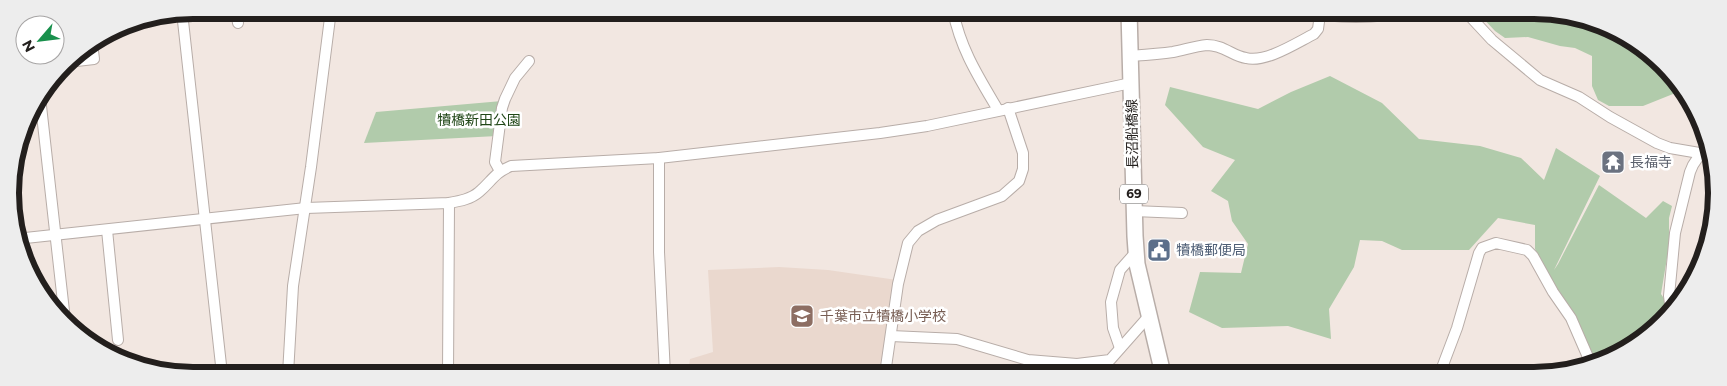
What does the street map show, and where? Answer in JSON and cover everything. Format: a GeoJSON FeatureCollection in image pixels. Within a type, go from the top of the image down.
{"type":"FeatureCollection","features":[{"type":"Feature","properties":{"kind":"main road","name":"長沼船橋線"},"geometry":{"type":"LineString","coordinates":[[1129,19],[1137,264],[1161,367]]}},
{"type":"Feature","properties":{"kind":"street"},"geometry":{"type":"LineString","coordinates":[[183,19],[221,367]]}},
{"type":"Feature","properties":{"kind":"street"},"geometry":{"type":"LineString","coordinates":[[237,19],[238,23]]}},
{"type":"Feature","properties":{"kind":"street"},"geometry":{"type":"LineString","coordinates":[[288,367],[294,286],[306,208],[330,19]]}},
{"type":"Feature","properties":{"kind":"street"},"geometry":{"type":"LineString","coordinates":[[886,367],[898,284],[908,243],[918,231],[937,220],[1002,196],[1019,181],[1023,169],[1023,153],[1003,109],[965,53],[954,19]]}},
{"type":"Feature","properties":{"kind":"street"},"geometry":{"type":"LineString","coordinates":[[1130,56],[1161,54],[1206,45],[1217,46],[1245,58],[1254,59],[1268,56],[1314,34],[1318,29],[1318,19]]}},
{"type":"Feature","properties":{"kind":"street"},"geometry":{"type":"LineString","coordinates":[[1472,19],[1492,40],[1540,80],[1579,97],[1657,143],[1670,148],[1704,154]]}},
{"type":"Feature","properties":{"kind":"street"},"geometry":{"type":"LineString","coordinates":[[80,61],[94,59],[93,50]]}},
{"type":"Feature","properties":{"kind":"street"},"geometry":{"type":"LineString","coordinates":[[500,171],[495,162],[502,108],[516,78],[529,61]]}},
{"type":"Feature","properties":{"kind":"street"},"geometry":{"type":"LineString","coordinates":[[25,238],[306,208],[464,201],[478,193],[500,171],[511,166],[659,158],[880,133],[927,126],[1131,83]]}},
{"type":"Feature","properties":{"kind":"street"},"geometry":{"type":"LineString","coordinates":[[41,108],[64,310]]}},
{"type":"Feature","properties":{"kind":"street"},"geometry":{"type":"LineString","coordinates":[[1670,302],[1675,233],[1690,172],[1693,165],[1704,156]]}},
{"type":"Feature","properties":{"kind":"street"},"geometry":{"type":"LineString","coordinates":[[659,158],[659,252],[666,367]]}},
{"type":"Feature","properties":{"kind":"street"},"geometry":{"type":"LineString","coordinates":[[448,367],[449,203]]}},
{"type":"Feature","properties":{"kind":"street"},"geometry":{"type":"LineString","coordinates":[[1134,211],[1182,213]]}},
{"type":"Feature","properties":{"kind":"street"},"geometry":{"type":"LineString","coordinates":[[107,230],[118,340]]}},
{"type":"Feature","properties":{"kind":"street"},"geometry":{"type":"LineString","coordinates":[[1443,367],[1479,253],[1482,248],[1496,243],[1526,250],[1533,256],[1553,292],[1571,318],[1588,358]]}},
{"type":"Feature","properties":{"kind":"street"},"geometry":{"type":"LineString","coordinates":[[1120,348],[1113,328],[1111,302],[1120,270],[1136,252]]}},
{"type":"Feature","properties":{"kind":"street"},"geometry":{"type":"LineString","coordinates":[[891,336],[957,339],[1028,360],[1077,364],[1110,360],[1148,317]]}},
{"type":"Feature","properties":{"kind":"shaded area","name":"千葉市立犢橋小学校"},"geometry":{"type":"Polygon","coordinates":[[[779,267],[828,270],[897,280],[887,367],[689,367],[690,359],[713,352],[708,270],[779,267]]]}},
{"type":"Feature","properties":{"kind":"green space"},"geometry":{"type":"Polygon","coordinates":[[[1484,19],[1557,20],[1590,28],[1621,42],[1640,55],[1665,78],[1676,93],[1643,106],[1609,106],[1598,100],[1592,86],[1592,56],[1575,48],[1528,37],[1505,38],[1484,19]]]}},
{"type":"Feature","properties":{"kind":"green space"},"geometry":{"type":"Polygon","coordinates":[[[1330,76],[1382,103],[1419,139],[1480,146],[1521,158],[1544,180],[1556,148],[1600,176],[1554,270],[1599,185],[1646,218],[1663,201],[1672,206],[1669,218],[1669,246],[1661,294],[1667,303],[1665,308],[1649,324],[1621,344],[1592,357],[1535,249],[1535,225],[1498,218],[1469,250],[1402,250],[1382,241],[1360,240],[1354,267],[1329,309],[1331,339],[1288,326],[1222,328],[1189,312],[1200,272],[1241,273],[1248,244],[1232,221],[1228,201],[1211,191],[1235,160],[1203,147],[1165,105],[1170,87],[1258,109],[1291,92],[1330,76]]]}},
{"type":"Feature","properties":{"kind":"green space","name":"犢橋新田公園"},"geometry":{"type":"Polygon","coordinates":[[[502,101],[497,136],[364,143],[376,112],[502,101]]]}},
{"type":"Feature","properties":{"kind":"place","name":"長福寺"},"geometry":{"type":"Point","coordinates":[1613,162]}},
{"type":"Feature","properties":{"kind":"place","name":"犢橋郵便局"},"geometry":{"type":"Point","coordinates":[1159,250]}},
{"type":"Feature","properties":{"kind":"place","name":"千葉市立犢橋小学校"},"geometry":{"type":"Point","coordinates":[802,316]}}]}
